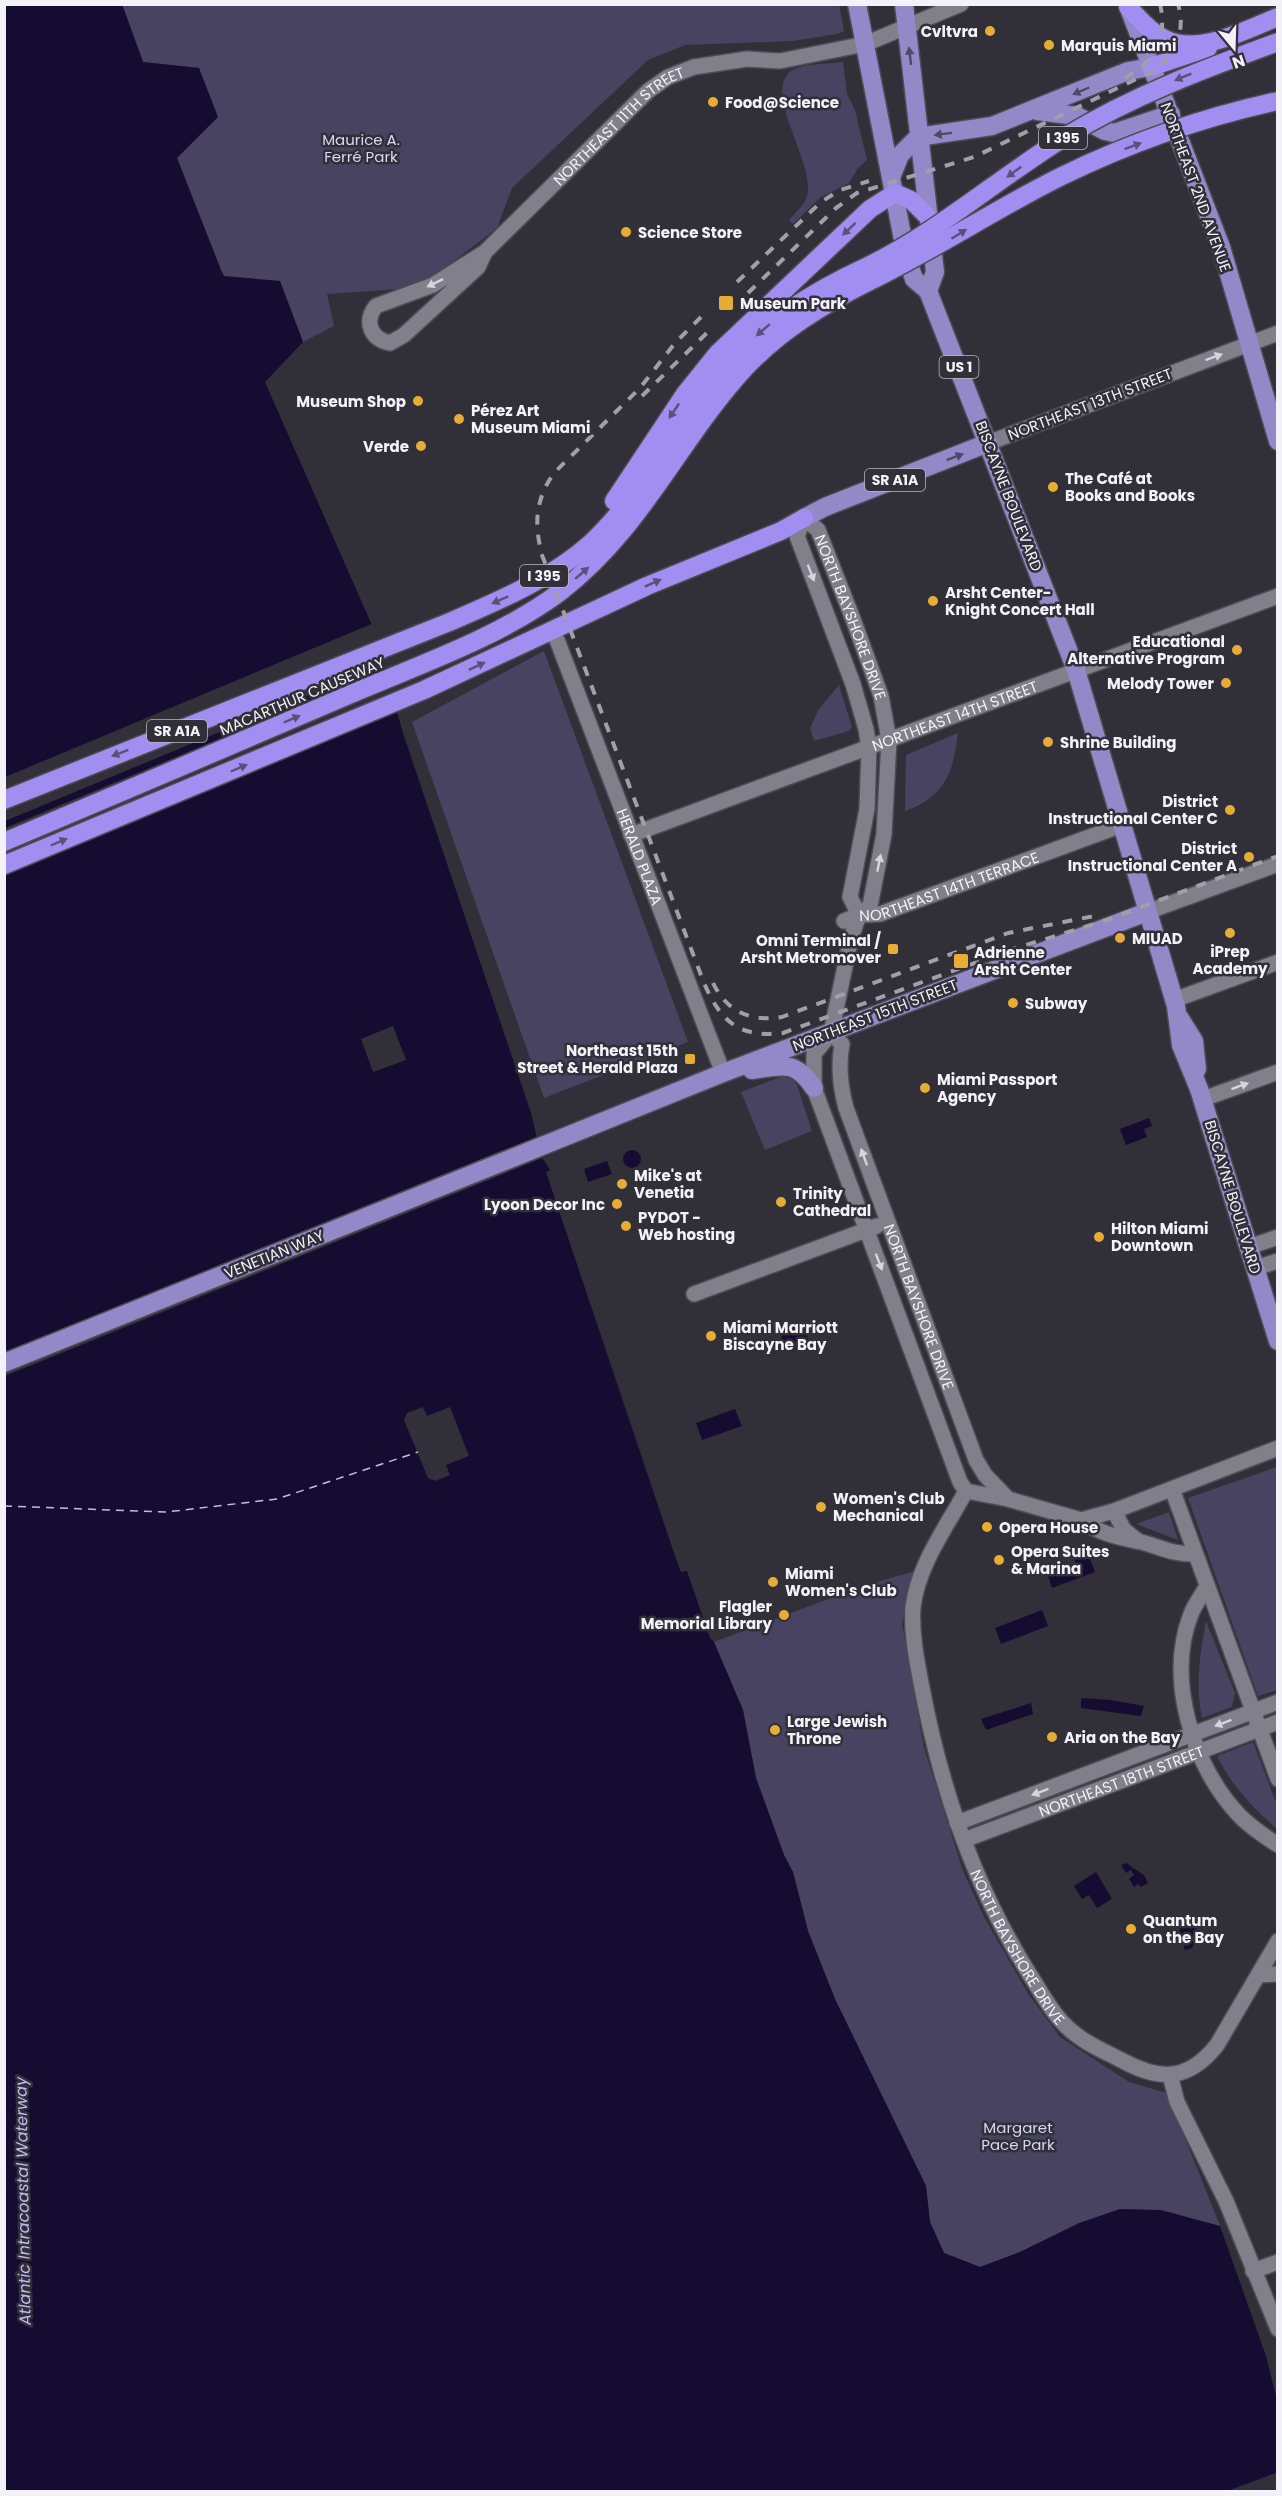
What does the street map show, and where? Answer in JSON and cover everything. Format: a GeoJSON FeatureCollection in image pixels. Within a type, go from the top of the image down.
{"type":"FeatureCollection","features":[{"type":"Feature","properties":{"kind":"highway"},"geometry":{"type":"LineString","coordinates":[[1128,6],[1154,32],[1174,43],[1192,45],[1230,36]]}},
{"type":"Feature","properties":{"kind":"highway"},"geometry":{"type":"LineString","coordinates":[[1151,67],[1212,46],[1230,36],[1278,17]]}},
{"type":"Feature","properties":{"kind":"highway","name":"I 395"},"geometry":{"type":"LineString","coordinates":[[480,638],[551,598],[587,569],[638,515],[727,389],[753,360],[800,321],[1047,148],[1101,116],[1171,82],[1278,42]]}},
{"type":"Feature","properties":{"kind":"highway","name":"I 395"},"geometry":{"type":"LineString","coordinates":[[562,564],[588,545],[616,517],[716,379],[748,343],[799,303],[939,246],[1041,187],[1105,156],[1208,120],[1278,101]]}},
{"type":"Feature","properties":{"kind":"highway"},"geometry":{"type":"LineString","coordinates":[[562,564],[571,549],[605,514],[686,394],[718,353],[894,184],[927,216]]}},
{"type":"Feature","properties":{"kind":"highway"},"geometry":{"type":"LineString","coordinates":[[4,865],[424,690],[647,586],[781,531],[804,518]]}},
{"type":"Feature","properties":{"kind":"highway","name":"MACARTHUR CAUSEWAY"},"geometry":{"type":"LineString","coordinates":[[4,801],[351,663],[511,596],[562,564]]}},
{"type":"Feature","properties":{"kind":"highway","name":"MACARTHUR CAUSEWAY"},"geometry":{"type":"LineString","coordinates":[[4,842],[480,638]]}},
{"type":"Feature","properties":{"kind":"main road","name":"BISCAYNE BOULEVARD"},"geometry":{"type":"LineString","coordinates":[[857,4],[894,184],[906,255],[914,279],[928,291],[1076,670],[1176,1006],[1181,1045],[1201,1094],[1278,1341]]}},
{"type":"Feature","properties":{"kind":"main road"},"geometry":{"type":"LineString","coordinates":[[904,4],[934,272],[928,291]]}},
{"type":"Feature","properties":{"kind":"main road","name":"NORTHEAST 2ND AVENUE"},"geometry":{"type":"LineString","coordinates":[[1128,6],[1221,247],[1278,441]]}},
{"type":"Feature","properties":{"kind":"main road"},"geometry":{"type":"LineString","coordinates":[[894,184],[900,155],[918,137],[983,128],[1035,110],[1128,71],[1151,67]]}},
{"type":"Feature","properties":{"kind":"main road"},"geometry":{"type":"LineString","coordinates":[[1035,110],[1077,116],[1105,131],[1114,133],[1171,114]]}},
{"type":"Feature","properties":{"kind":"main road","name":"NORTHEAST 13TH STREET"},"geometry":{"type":"LineString","coordinates":[[804,518],[825,507],[988,443]]}},
{"type":"Feature","properties":{"kind":"main road","name":"NORTHEAST 15TH STREET"},"geometry":{"type":"LineString","coordinates":[[543,1145],[723,1073],[1148,912]]}},
{"type":"Feature","properties":{"kind":"main road"},"geometry":{"type":"LineString","coordinates":[[723,1073],[793,1067],[805,1075],[814,1088]]}},
{"type":"Feature","properties":{"kind":"main road","name":"VENETIAN WAY"},"geometry":{"type":"LineString","coordinates":[[4,1363],[543,1145]]}},
{"type":"Feature","properties":{"kind":"street"},"geometry":{"type":"LineString","coordinates":[[865,44],[961,4]]}},
{"type":"Feature","properties":{"kind":"street","name":"NORTHEAST 11TH STREET"},"geometry":{"type":"LineString","coordinates":[[485,252],[478,267],[404,335],[390,344],[383,342],[372,333],[369,318],[376,306],[433,285],[485,252],[657,83],[680,72],[707,65],[747,59],[780,61],[865,44]]}},
{"type":"Feature","properties":{"kind":"street","name":"NORTHEAST 13TH STREET"},"geometry":{"type":"LineString","coordinates":[[988,443],[1278,333]]}},
{"type":"Feature","properties":{"kind":"street","name":"NORTH BAYSHORE DRIVE"},"geometry":{"type":"LineString","coordinates":[[860,915],[850,897],[867,808],[869,748],[859,701],[797,536],[804,518],[818,530],[853,619],[881,696],[889,740],[884,834],[870,906],[860,915],[842,976],[831,1033],[814,1054],[814,1088],[947,1448],[960,1482],[966,1491],[933,1550],[918,1585],[914,1606],[913,1631],[932,1742],[957,1823],[985,1893],[1014,1949],[1064,2024],[1084,2041],[1140,2070],[1170,2075]]}},
{"type":"Feature","properties":{"kind":"street","name":"NORTHEAST 14TH STREET"},"geometry":{"type":"LineString","coordinates":[[631,835],[1278,596]]}},
{"type":"Feature","properties":{"kind":"street"},"geometry":{"type":"LineString","coordinates":[[832,627],[853,619]]}},
{"type":"Feature","properties":{"kind":"street","name":"HERALD PLAZA"},"geometry":{"type":"LineString","coordinates":[[557,640],[723,1073]]}},
{"type":"Feature","properties":{"kind":"street","name":"NORTHEAST 14TH TERRACE"},"geometry":{"type":"LineString","coordinates":[[844,921],[860,915],[880,914],[1122,825]]}},
{"type":"Feature","properties":{"kind":"street","name":"NORTHEAST 15TH STREET"},"geometry":{"type":"LineString","coordinates":[[1148,912],[1278,864]]}},
{"type":"Feature","properties":{"kind":"street"},"geometry":{"type":"LineString","coordinates":[[1176,1006],[1278,962]]}},
{"type":"Feature","properties":{"kind":"street","name":"NORTH BAYSHORE DRIVE"},"geometry":{"type":"LineString","coordinates":[[831,1033],[842,1044],[839,1061],[841,1089],[976,1460],[985,1475],[1008,1498]]}},
{"type":"Feature","properties":{"kind":"street"},"geometry":{"type":"LineString","coordinates":[[1201,1094],[1278,1072]]}},
{"type":"Feature","properties":{"kind":"street"},"geometry":{"type":"LineString","coordinates":[[694,1294],[888,1222]]}},
{"type":"Feature","properties":{"kind":"street"},"geometry":{"type":"LineString","coordinates":[[1249,1247],[1278,1237]]}},
{"type":"Feature","properties":{"kind":"street"},"geometry":{"type":"LineString","coordinates":[[1256,1268],[1278,1261]]}},
{"type":"Feature","properties":{"kind":"street"},"geometry":{"type":"LineString","coordinates":[[910,1345],[920,1348],[926,1355],[937,1379],[948,1383]]}},
{"type":"Feature","properties":{"kind":"street"},"geometry":{"type":"LineString","coordinates":[[940,1429],[953,1412],[954,1398]]}},
{"type":"Feature","properties":{"kind":"street"},"geometry":{"type":"LineString","coordinates":[[947,1448],[966,1452],[976,1460]]}},
{"type":"Feature","properties":{"kind":"street"},"geometry":{"type":"LineString","coordinates":[[1081,1520],[1114,1511],[1278,1448]]}},
{"type":"Feature","properties":{"kind":"street"},"geometry":{"type":"LineString","coordinates":[[1172,1489],[1278,1779]]}},
{"type":"Feature","properties":{"kind":"street"},"geometry":{"type":"LineString","coordinates":[[966,1491],[1008,1498],[1081,1520],[1097,1531],[1179,1554],[1195,1554]]}},
{"type":"Feature","properties":{"kind":"street"},"geometry":{"type":"LineString","coordinates":[[1114,1511],[1124,1530],[1141,1542]]}},
{"type":"Feature","properties":{"kind":"street"},"geometry":{"type":"LineString","coordinates":[[1207,1586],[1191,1614],[1183,1661],[1183,1694],[1192,1734],[1210,1775],[1238,1815],[1278,1845]]}},
{"type":"Feature","properties":{"kind":"street","name":"NORTHEAST 18TH STREET"},"geometry":{"type":"LineString","coordinates":[[957,1823],[1278,1702]]}},
{"type":"Feature","properties":{"kind":"street","name":"NORTHEAST 18TH STREET"},"geometry":{"type":"LineString","coordinates":[[964,1840],[1278,1722]]}},
{"type":"Feature","properties":{"kind":"street"},"geometry":{"type":"LineString","coordinates":[[1106,1767],[1111,1785]]}},
{"type":"Feature","properties":{"kind":"street"},"geometry":{"type":"LineString","coordinates":[[1278,1941],[1206,2059],[1188,2070],[1170,2075],[1177,2102],[1226,2201],[1278,2329]]}},
{"type":"Feature","properties":{"kind":"street"},"geometry":{"type":"LineString","coordinates":[[1259,1974],[1278,1974]]}},
{"type":"Feature","properties":{"kind":"street"},"geometry":{"type":"LineString","coordinates":[[1253,2271],[1278,2262]]}},
{"type":"Feature","properties":{"kind":"green space","name":"Maurice A. Ferré Park"},"geometry":{"type":"Polygon","coordinates":[[[839,4],[844,31],[837,34],[793,41],[685,45],[648,60],[512,188],[497,228],[434,276],[400,289],[327,294],[334,326],[303,342],[280,282],[224,276],[177,158],[199,68],[143,62],[122,5],[839,4]]]}},
{"type":"Feature","properties":{"kind":"green space"},"geometry":{"type":"Polygon","coordinates":[[[843,62],[847,94],[855,110],[867,160],[858,168],[849,183],[821,197],[793,224],[789,220],[805,202],[808,185],[785,108],[782,91],[786,77],[802,66],[843,62]]]}},
{"type":"Feature","properties":{"kind":"green space"},"geometry":{"type":"Polygon","coordinates":[[[544,651],[688,1042],[544,1098],[412,722],[544,651]]]}},
{"type":"Feature","properties":{"kind":"green space"},"geometry":{"type":"Polygon","coordinates":[[[839,685],[852,727],[849,731],[814,741],[810,728],[819,709],[839,685]]]}},
{"type":"Feature","properties":{"kind":"green space"},"geometry":{"type":"Polygon","coordinates":[[[958,733],[953,760],[945,781],[930,798],[905,811],[906,755],[958,733]]]}},
{"type":"Feature","properties":{"kind":"green space"},"geometry":{"type":"Polygon","coordinates":[[[783,1076],[794,1080],[797,1085],[812,1131],[765,1150],[741,1092],[783,1076]]]}},
{"type":"Feature","properties":{"kind":"green space"},"geometry":{"type":"Polygon","coordinates":[[[1277,1467],[1277,1690],[1258,1696],[1188,1498],[1277,1467]]]}},
{"type":"Feature","properties":{"kind":"green space"},"geometry":{"type":"Polygon","coordinates":[[[1169,1512],[1178,1540],[1136,1524],[1169,1512]]]}},
{"type":"Feature","properties":{"kind":"green space","name":"Margaret Pace Park"},"geometry":{"type":"Polygon","coordinates":[[[915,1571],[902,1623],[924,1748],[963,1871],[984,1917],[1029,1995],[1060,2037],[1129,2082],[1167,2093],[1220,2226],[1198,2221],[1020,2252],[980,2267],[944,2253],[930,2222],[926,2186],[835,1999],[808,1931],[793,1872],[784,1855],[756,1778],[743,1710],[714,1642],[860,1587],[915,1571]]]}},
{"type":"Feature","properties":{"kind":"green space"},"geometry":{"type":"Polygon","coordinates":[[[1206,1621],[1235,1693],[1232,1707],[1202,1718],[1199,1681],[1206,1621]]]}},
{"type":"Feature","properties":{"kind":"green space"},"geometry":{"type":"Polygon","coordinates":[[[1253,1742],[1277,1805],[1277,1829],[1243,1795],[1217,1756],[1253,1742]]]}},
{"type":"Feature","properties":{"kind":"water","name":"Atlantic Intracoastal Waterway"},"geometry":{"type":"Polygon","coordinates":[[[122,4],[143,62],[199,68],[218,117],[177,158],[224,276],[280,281],[303,342],[265,382],[371,623],[404,736],[531,1113],[541,1156],[550,1170],[546,1172],[675,1556],[681,1572],[687,1571],[710,1638],[714,1642],[743,1710],[756,1778],[784,1855],[793,1872],[808,1931],[835,1999],[926,2186],[930,2222],[944,2253],[980,2267],[1020,2252],[1079,2223],[1120,2209],[1161,2210],[1220,2226],[1266,2356],[1277,2400],[1278,2472],[1225,2492],[5,2492],[4,5],[122,4]]]}},
{"type":"Feature","properties":{"kind":"water"},"geometry":{"type":"Polygon","coordinates":[[[1149,1118],[1152,1126],[1144,1129],[1147,1137],[1126,1145],[1120,1129],[1149,1118]]]}},
{"type":"Feature","properties":{"kind":"water"},"geometry":{"type":"Polygon","coordinates":[[[632,1150],[638,1153],[641,1159],[638,1165],[632,1168],[626,1165],[623,1159],[626,1153],[632,1150]]]}},
{"type":"Feature","properties":{"kind":"water"},"geometry":{"type":"Polygon","coordinates":[[[607,1161],[612,1174],[588,1182],[584,1169],[607,1161]]]}},
{"type":"Feature","properties":{"kind":"water"},"geometry":{"type":"Polygon","coordinates":[[[801,1327],[808,1338],[806,1342],[793,1347],[790,1351],[778,1344],[783,1334],[801,1327]]]}},
{"type":"Feature","properties":{"kind":"water"},"geometry":{"type":"Polygon","coordinates":[[[735,1409],[742,1426],[702,1440],[696,1423],[735,1409]]]}},
{"type":"Feature","properties":{"kind":"water"},"geometry":{"type":"Polygon","coordinates":[[[1087,1551],[1095,1572],[1052,1588],[1048,1576],[1076,1565],[1073,1556],[1087,1551]]]}},
{"type":"Feature","properties":{"kind":"water"},"geometry":{"type":"Polygon","coordinates":[[[1042,1610],[1048,1626],[1001,1644],[995,1628],[1042,1610]]]}},
{"type":"Feature","properties":{"kind":"water"},"geometry":{"type":"Polygon","coordinates":[[[1081,1698],[1144,1706],[1141,1716],[1081,1708],[1081,1698]]]}},
{"type":"Feature","properties":{"kind":"water"},"geometry":{"type":"Polygon","coordinates":[[[1031,1703],[1033,1714],[986,1730],[981,1719],[1031,1703]]]}},
{"type":"Feature","properties":{"kind":"water"},"geometry":{"type":"Polygon","coordinates":[[[1126,1863],[1144,1875],[1148,1883],[1141,1887],[1138,1884],[1134,1887],[1129,1879],[1134,1875],[1131,1870],[1126,1873],[1121,1865],[1126,1863]]]}},
{"type":"Feature","properties":{"kind":"water"},"geometry":{"type":"Polygon","coordinates":[[[1096,1872],[1112,1899],[1097,1908],[1089,1895],[1082,1899],[1074,1886],[1096,1872]]]}},
{"type":"Feature","properties":{"kind":"water"},"geometry":{"type":"Polygon","coordinates":[[[1188,1917],[1189,1922],[1196,1924],[1197,1938],[1192,1948],[1185,1950],[1177,1920],[1188,1917]]]}},
{"type":"Feature","properties":{"kind":"pier"},"geometry":{"type":"Polygon","coordinates":[[[374,623],[386,663],[5,821],[5,777],[374,623]]]}},
{"type":"Feature","properties":{"kind":"pier"},"geometry":{"type":"Polygon","coordinates":[[[388,669],[399,709],[5,874],[5,828],[388,669]]]}},
{"type":"Feature","properties":{"kind":"pier"},"geometry":{"type":"Polygon","coordinates":[[[393,1026],[406,1060],[373,1072],[361,1039],[393,1026]]]}},
{"type":"Feature","properties":{"kind":"pier"},"geometry":{"type":"Polygon","coordinates":[[[538,1136],[545,1157],[5,1376],[5,1352],[538,1136]]]}},
{"type":"Feature","properties":{"kind":"pier"},"geometry":{"type":"Polygon","coordinates":[[[423,1407],[427,1416],[450,1407],[469,1456],[446,1465],[450,1475],[435,1481],[428,1478],[404,1420],[407,1413],[423,1407]]]}},
{"type":"Feature","properties":{"kind":"ferry route"},"geometry":{"type":"LineString","coordinates":[[4,1506],[166,1512],[277,1499],[418,1452]]}},
{"type":"Feature","properties":{"kind":"railway"},"geometry":{"type":"LineString","coordinates":[[1125,78],[1144,64],[1156,47],[1162,27],[1160,4]]}},
{"type":"Feature","properties":{"kind":"railway"},"geometry":{"type":"LineString","coordinates":[[748,293],[836,208],[857,193],[974,157],[1155,70],[1169,56],[1177,41],[1181,23],[1178,4]]}},
{"type":"Feature","properties":{"kind":"railway"},"geometry":{"type":"LineString","coordinates":[[737,282],[821,202],[840,190],[869,181]]}},
{"type":"Feature","properties":{"kind":"railway"},"geometry":{"type":"LineString","coordinates":[[701,317],[675,343],[640,388],[554,473],[543,493],[537,523],[542,555],[704,983],[717,1008],[733,1025],[754,1033],[783,1033],[1013,949],[1101,922],[1278,856]]}},
{"type":"Feature","properties":{"kind":"railway"},"geometry":{"type":"LineString","coordinates":[[642,396],[712,328]]}},
{"type":"Feature","properties":{"kind":"railway"},"geometry":{"type":"LineString","coordinates":[[713,983],[725,1001],[741,1013],[760,1018],[782,1017],[1008,933],[1094,916]]}},
{"type":"Feature","properties":{"kind":"place","name":"Cvltvra"},"geometry":{"type":"Point","coordinates":[990,31]}},
{"type":"Feature","properties":{"kind":"place","name":"Marquis Miami"},"geometry":{"type":"Point","coordinates":[1049,45]}},
{"type":"Feature","properties":{"kind":"place","name":"Food@Science"},"geometry":{"type":"Point","coordinates":[713,102]}},
{"type":"Feature","properties":{"kind":"place","name":"Science Store"},"geometry":{"type":"Point","coordinates":[626,232]}},
{"type":"Feature","properties":{"kind":"place","name":"Museum Park"},"geometry":{"type":"Point","coordinates":[726,303]}},
{"type":"Feature","properties":{"kind":"place","name":"Museum Shop"},"geometry":{"type":"Point","coordinates":[418,401]}},
{"type":"Feature","properties":{"kind":"place","name":"Pérez Art Museum Miami"},"geometry":{"type":"Point","coordinates":[459,419]}},
{"type":"Feature","properties":{"kind":"place","name":"Verde"},"geometry":{"type":"Point","coordinates":[421,446]}},
{"type":"Feature","properties":{"kind":"place","name":"The Café at Books and Books"},"geometry":{"type":"Point","coordinates":[1053,487]}},
{"type":"Feature","properties":{"kind":"place","name":"Arsht Center- Knight Concert Hall"},"geometry":{"type":"Point","coordinates":[933,601]}},
{"type":"Feature","properties":{"kind":"place","name":"Educational Alternative Program"},"geometry":{"type":"Point","coordinates":[1237,650]}},
{"type":"Feature","properties":{"kind":"place","name":"Melody Tower"},"geometry":{"type":"Point","coordinates":[1226,683]}},
{"type":"Feature","properties":{"kind":"place","name":"Shrine Building"},"geometry":{"type":"Point","coordinates":[1048,742]}},
{"type":"Feature","properties":{"kind":"place","name":"District Instructional Center C"},"geometry":{"type":"Point","coordinates":[1230,810]}},
{"type":"Feature","properties":{"kind":"place","name":"District Instructional Center A"},"geometry":{"type":"Point","coordinates":[1249,857]}},
{"type":"Feature","properties":{"kind":"place","name":"iPrep Academy"},"geometry":{"type":"Point","coordinates":[1230,933]}},
{"type":"Feature","properties":{"kind":"place","name":"MIUAD"},"geometry":{"type":"Point","coordinates":[1120,938]}},
{"type":"Feature","properties":{"kind":"place","name":"Omni Terminal / Arsht Metromover"},"geometry":{"type":"Point","coordinates":[893,949]}},
{"type":"Feature","properties":{"kind":"place","name":"Adrienne Arsht Center"},"geometry":{"type":"Point","coordinates":[961,961]}},
{"type":"Feature","properties":{"kind":"place","name":"Subway"},"geometry":{"type":"Point","coordinates":[1013,1003]}},
{"type":"Feature","properties":{"kind":"place","name":"Northeast 15th Street & Herald Plaza"},"geometry":{"type":"Point","coordinates":[690,1059]}},
{"type":"Feature","properties":{"kind":"place","name":"Miami Passport Agency"},"geometry":{"type":"Point","coordinates":[925,1088]}},
{"type":"Feature","properties":{"kind":"place","name":"Mike's at Venetia"},"geometry":{"type":"Point","coordinates":[622,1184]}},
{"type":"Feature","properties":{"kind":"place","name":"Trinity Cathedral"},"geometry":{"type":"Point","coordinates":[781,1202]}},
{"type":"Feature","properties":{"kind":"place","name":"Lyoon Decor Inc"},"geometry":{"type":"Point","coordinates":[617,1204]}},
{"type":"Feature","properties":{"kind":"place","name":"PYDOT - Web hosting"},"geometry":{"type":"Point","coordinates":[626,1226]}},
{"type":"Feature","properties":{"kind":"place","name":"Hilton Miami Downtown"},"geometry":{"type":"Point","coordinates":[1099,1237]}},
{"type":"Feature","properties":{"kind":"place","name":"Miami Marriott Biscayne Bay"},"geometry":{"type":"Point","coordinates":[711,1336]}},
{"type":"Feature","properties":{"kind":"place","name":"Women's Club Mechanical"},"geometry":{"type":"Point","coordinates":[821,1507]}},
{"type":"Feature","properties":{"kind":"place","name":"Opera House"},"geometry":{"type":"Point","coordinates":[987,1527]}},
{"type":"Feature","properties":{"kind":"place","name":"Opera Suites & Marina"},"geometry":{"type":"Point","coordinates":[999,1560]}},
{"type":"Feature","properties":{"kind":"place","name":"Miami Women's Club"},"geometry":{"type":"Point","coordinates":[773,1582]}},
{"type":"Feature","properties":{"kind":"place","name":"Flagler Memorial Library"},"geometry":{"type":"Point","coordinates":[784,1615]}},
{"type":"Feature","properties":{"kind":"place","name":"Large Jewish Throne"},"geometry":{"type":"Point","coordinates":[775,1730]}},
{"type":"Feature","properties":{"kind":"place","name":"Aria on the Bay"},"geometry":{"type":"Point","coordinates":[1052,1737]}},
{"type":"Feature","properties":{"kind":"place","name":"Quantum on the Bay"},"geometry":{"type":"Point","coordinates":[1131,1929]}}]}
